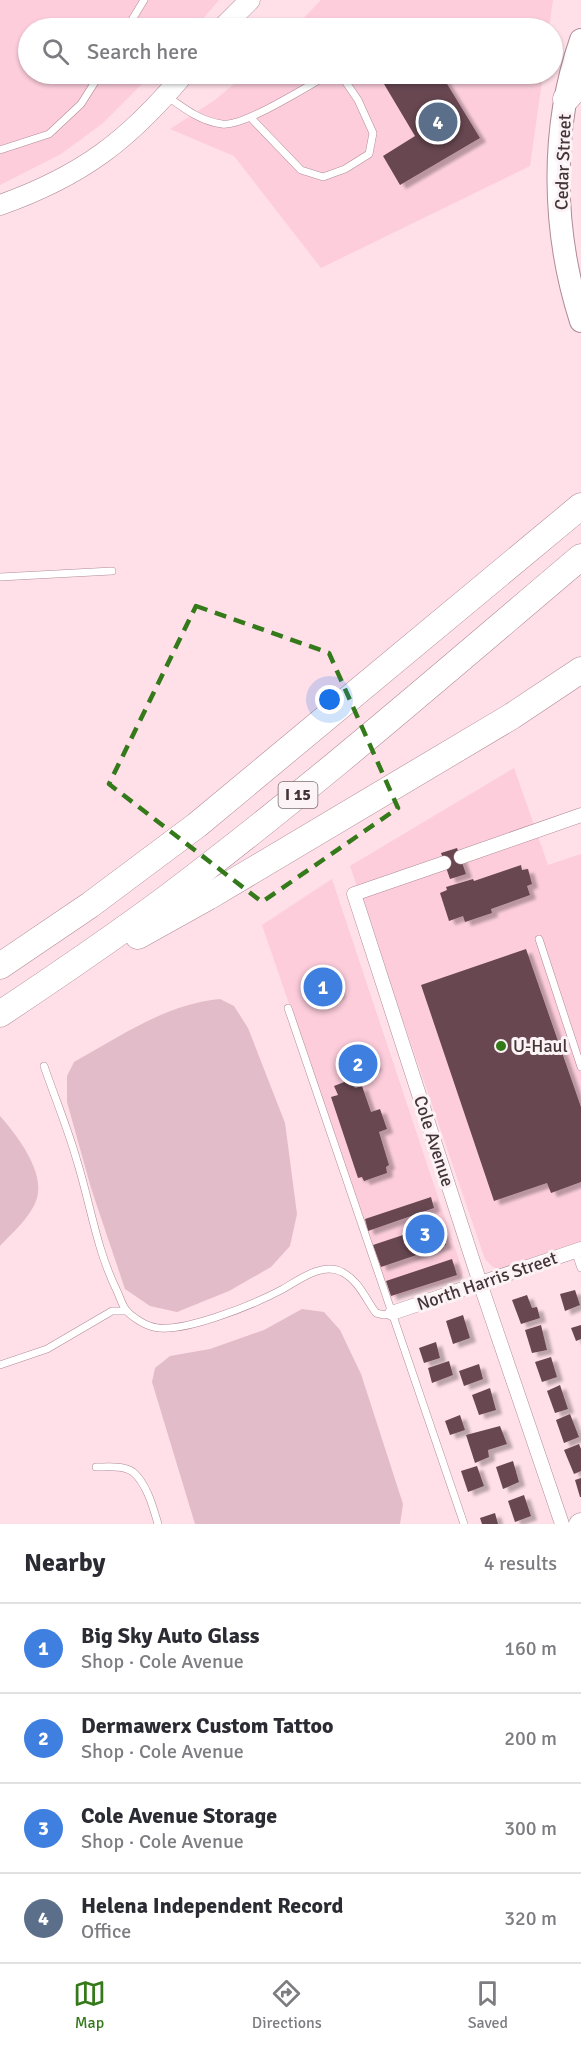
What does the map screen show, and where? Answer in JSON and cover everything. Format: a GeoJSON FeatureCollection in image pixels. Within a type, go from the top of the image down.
{"type":"FeatureCollection","features":[{"type":"Feature","properties":{"kind":"highway","name":"I 15"},"geometry":{"type":"LineString","coordinates":[[0,966],[90,905],[197,825],[581,506]]}},
{"type":"Feature","properties":{"kind":"highway","name":"I 15"},"geometry":{"type":"LineString","coordinates":[[0,1014],[132,924],[220,857],[324,773],[581,557]]}},
{"type":"Feature","properties":{"kind":"highway"},"geometry":{"type":"LineString","coordinates":[[22,999],[208,897],[512,716],[581,669]]}},
{"type":"Feature","properties":{"kind":"main road"},"geometry":{"type":"LineString","coordinates":[[232,18],[250,0]]}},
{"type":"Feature","properties":{"kind":"main road","name":"Cedar Street"},"geometry":{"type":"LineString","coordinates":[[581,40],[558,175],[565,259],[581,321]]}},
{"type":"Feature","properties":{"kind":"main road"},"geometry":{"type":"LineString","coordinates":[[0,205],[83,168],[129,133],[175,84]]}},
{"type":"Feature","properties":{"kind":"street"},"geometry":{"type":"LineString","coordinates":[[460,857],[581,815]]}},
{"type":"Feature","properties":{"kind":"street","name":"Cole Avenue"},"geometry":{"type":"LineString","coordinates":[[444,863],[354,894],[480,1283],[562,1524]]}},
{"type":"Feature","properties":{"kind":"street","name":"North Harris Street"},"geometry":{"type":"LineString","coordinates":[[392,1313],[578,1250]]}},
{"type":"Feature","properties":{"kind":"lane"},"geometry":{"type":"LineString","coordinates":[[133,18],[144,0]]}},
{"type":"Feature","properties":{"kind":"lane"},"geometry":{"type":"LineString","coordinates":[[0,150],[49,134],[81,104],[94,84]]}},
{"type":"Feature","properties":{"kind":"lane"},"geometry":{"type":"LineString","coordinates":[[165,95],[196,117],[224,125],[250,117],[311,84]]}},
{"type":"Feature","properties":{"kind":"lane"},"geometry":{"type":"LineString","coordinates":[[250,117],[300,170],[323,177],[345,170],[369,154],[373,133],[347,84]]}},
{"type":"Feature","properties":{"kind":"lane"},"geometry":{"type":"LineString","coordinates":[[0,577],[112,571]]}},
{"type":"Feature","properties":{"kind":"lane"},"geometry":{"type":"LineString","coordinates":[[539,939],[581,1067]]}},
{"type":"Feature","properties":{"kind":"lane"},"geometry":{"type":"LineString","coordinates":[[288,1008],[464,1524]]}},
{"type":"Feature","properties":{"kind":"lane"},"geometry":{"type":"LineString","coordinates":[[44,1066],[77,1160],[90,1206],[96,1240],[126,1311],[150,1327],[180,1327],[215,1318],[245,1306],[322,1270],[340,1271],[363,1291],[376,1313],[392,1313]]}},
{"type":"Feature","properties":{"kind":"lane"},"geometry":{"type":"LineString","coordinates":[[578,1250],[581,1268]]}},
{"type":"Feature","properties":{"kind":"lane"},"geometry":{"type":"LineString","coordinates":[[0,1365],[47,1349],[112,1311],[126,1311]]}},
{"type":"Feature","properties":{"kind":"lane"},"geometry":{"type":"LineString","coordinates":[[96,1467],[119,1467],[132,1471],[145,1489],[158,1524]]}},
{"type":"Feature","properties":{"kind":"highlighted area"},"geometry":{"type":"Polygon","coordinates":[[[196,606],[329,653],[398,808],[262,902],[109,784],[196,606]]]}},
{"type":"Feature","properties":{"kind":"shaded area"},"geometry":{"type":"Polygon","coordinates":[[[0,0],[219,0],[204,18],[18,18],[18,84],[142,84],[103,123],[61,154],[0,185],[0,0]]]}},
{"type":"Feature","properties":{"kind":"shaded area"},"geometry":{"type":"Polygon","coordinates":[[[321,0],[553,0],[550,18],[304,18],[321,0]]]}},
{"type":"Feature","properties":{"kind":"shaded area"},"geometry":{"type":"Polygon","coordinates":[[[234,84],[542,84],[530,166],[321,268],[234,156],[170,129],[215,100],[234,84]]]}},
{"type":"Feature","properties":{"kind":"shaded area"},"geometry":{"type":"Polygon","coordinates":[[[514,768],[548,865],[581,854],[581,1242],[499,1270],[485,1259],[350,866],[514,768]]]}},
{"type":"Feature","properties":{"kind":"shaded area"},"geometry":{"type":"Polygon","coordinates":[[[332,879],[463,1272],[462,1277],[458,1279],[390,1298],[262,925],[332,879]]]}},
{"type":"Feature","properties":{"kind":"shaded area"},"geometry":{"type":"Polygon","coordinates":[[[220,999],[234,1006],[248,1028],[285,1123],[297,1214],[290,1246],[271,1267],[229,1291],[177,1312],[150,1306],[125,1289],[91,1188],[67,1102],[67,1076],[74,1062],[144,1023],[181,1007],[220,999]]]}},
{"type":"Feature","properties":{"kind":"shaded area"},"geometry":{"type":"Polygon","coordinates":[[[0,1116],[28,1154],[37,1177],[38,1188],[37,1198],[31,1212],[0,1246],[0,1116]]]}},
{"type":"Feature","properties":{"kind":"shaded area"},"geometry":{"type":"Polygon","coordinates":[[[302,1309],[324,1312],[340,1330],[361,1374],[403,1504],[400,1524],[195,1524],[152,1382],[155,1368],[170,1356],[210,1349],[264,1330],[302,1309]]]}},
{"type":"Feature","properties":{"kind":"building"},"geometry":{"type":"Polygon","coordinates":[[[384,84],[447,84],[480,138],[400,185],[383,156],[415,136],[384,84]]]}},
{"type":"Feature","properties":{"kind":"building"},"geometry":{"type":"Polygon","coordinates":[[[457,848],[466,874],[450,879],[441,853],[457,848]]]}},
{"type":"Feature","properties":{"kind":"building"},"geometry":{"type":"Polygon","coordinates":[[[521,865],[522,870],[528,869],[532,884],[527,886],[530,895],[491,909],[492,913],[465,922],[463,916],[449,921],[440,893],[447,890],[446,887],[473,879],[474,881],[521,865]]]}},
{"type":"Feature","properties":{"kind":"building","name":"U-Haul"},"geometry":{"type":"Polygon","coordinates":[[[526,949],[581,1107],[581,1182],[551,1193],[547,1183],[494,1201],[421,985],[526,949]]]}},
{"type":"Feature","properties":{"kind":"building"},"geometry":{"type":"Polygon","coordinates":[[[330,967],[339,994],[314,1002],[307,981],[314,979],[313,974],[330,967]]]}},
{"type":"Feature","properties":{"kind":"building"},"geometry":{"type":"Polygon","coordinates":[[[361,1050],[362,1054],[370,1052],[375,1067],[346,1077],[341,1061],[355,1056],[354,1052],[361,1050]]]}},
{"type":"Feature","properties":{"kind":"building"},"geometry":{"type":"Polygon","coordinates":[[[352,1079],[355,1088],[362,1086],[371,1112],[380,1109],[387,1129],[379,1132],[389,1165],[386,1167],[387,1173],[364,1181],[362,1177],[358,1178],[331,1097],[338,1095],[334,1086],[352,1079]]]}},
{"type":"Feature","properties":{"kind":"building"},"geometry":{"type":"Polygon","coordinates":[[[431,1197],[434,1208],[368,1231],[365,1219],[431,1197]]]}},
{"type":"Feature","properties":{"kind":"building"},"geometry":{"type":"Polygon","coordinates":[[[439,1223],[446,1245],[381,1267],[373,1245],[439,1223]]]}},
{"type":"Feature","properties":{"kind":"building"},"geometry":{"type":"Polygon","coordinates":[[[452,1259],[457,1275],[391,1296],[386,1281],[452,1259]]]}},
{"type":"Feature","properties":{"kind":"building"},"geometry":{"type":"Polygon","coordinates":[[[575,1290],[580,1305],[565,1311],[560,1294],[575,1290]]]}},
{"type":"Feature","properties":{"kind":"building"},"geometry":{"type":"Polygon","coordinates":[[[527,1295],[532,1308],[537,1307],[540,1318],[521,1324],[512,1300],[527,1295]]]}},
{"type":"Feature","properties":{"kind":"building"},"geometry":{"type":"Polygon","coordinates":[[[463,1315],[470,1338],[453,1344],[446,1321],[463,1315]]]}},
{"type":"Feature","properties":{"kind":"building"},"geometry":{"type":"Polygon","coordinates":[[[541,1325],[547,1350],[532,1353],[525,1330],[541,1325]]]}},
{"type":"Feature","properties":{"kind":"building"},"geometry":{"type":"Polygon","coordinates":[[[581,1325],[581,1339],[576,1341],[571,1328],[581,1325]]]}},
{"type":"Feature","properties":{"kind":"building"},"geometry":{"type":"Polygon","coordinates":[[[436,1342],[440,1358],[424,1363],[419,1348],[436,1342]]]}},
{"type":"Feature","properties":{"kind":"building"},"geometry":{"type":"Polygon","coordinates":[[[551,1357],[557,1377],[542,1382],[535,1362],[551,1357]]]}},
{"type":"Feature","properties":{"kind":"building"},"geometry":{"type":"Polygon","coordinates":[[[449,1361],[453,1375],[432,1383],[428,1368],[449,1361]]]}},
{"type":"Feature","properties":{"kind":"building"},"geometry":{"type":"Polygon","coordinates":[[[479,1364],[483,1379],[464,1386],[459,1371],[479,1364]]]}},
{"type":"Feature","properties":{"kind":"building"},"geometry":{"type":"Polygon","coordinates":[[[560,1385],[568,1409],[555,1413],[547,1391],[560,1385]]]}},
{"type":"Feature","properties":{"kind":"building"},"geometry":{"type":"Polygon","coordinates":[[[490,1388],[496,1410],[479,1415],[472,1395],[490,1388]]]}},
{"type":"Feature","properties":{"kind":"building"},"geometry":{"type":"Polygon","coordinates":[[[570,1414],[579,1437],[564,1443],[556,1420],[570,1414]]]}},
{"type":"Feature","properties":{"kind":"building"},"geometry":{"type":"Polygon","coordinates":[[[460,1415],[465,1430],[450,1435],[445,1421],[460,1415]]]}},
{"type":"Feature","properties":{"kind":"building"},"geometry":{"type":"Polygon","coordinates":[[[500,1426],[507,1444],[488,1450],[489,1457],[475,1463],[466,1435],[500,1426]]]}},
{"type":"Feature","properties":{"kind":"building"},"geometry":{"type":"Polygon","coordinates":[[[579,1444],[581,1471],[574,1474],[564,1450],[579,1444]]]}},
{"type":"Feature","properties":{"kind":"building"},"geometry":{"type":"Polygon","coordinates":[[[513,1461],[519,1482],[503,1489],[496,1467],[513,1461]]]}},
{"type":"Feature","properties":{"kind":"building"},"geometry":{"type":"Polygon","coordinates":[[[477,1466],[484,1486],[468,1492],[461,1471],[477,1466]]]}},
{"type":"Feature","properties":{"kind":"building"},"geometry":{"type":"Polygon","coordinates":[[[581,1478],[581,1497],[580,1497],[575,1480],[581,1478]]]}},
{"type":"Feature","properties":{"kind":"building"},"geometry":{"type":"Polygon","coordinates":[[[524,1495],[531,1516],[515,1522],[508,1501],[524,1495]]]}},
{"type":"Feature","properties":{"kind":"building"},"geometry":{"type":"Polygon","coordinates":[[[495,1513],[498,1524],[482,1524],[480,1518],[495,1513]]]}},
{"type":"Feature","properties":{"kind":"place","name":"Helena Independent Record"},"geometry":{"type":"Point","coordinates":[438,122]}},
{"type":"Feature","properties":{"kind":"place","name":"Big Sky Auto Glass"},"geometry":{"type":"Point","coordinates":[323,987]}},
{"type":"Feature","properties":{"kind":"place","name":"U-Haul"},"geometry":{"type":"Point","coordinates":[501,1046]}},
{"type":"Feature","properties":{"kind":"place","name":"Dermawerx Custom Tattoo"},"geometry":{"type":"Point","coordinates":[358,1064]}},
{"type":"Feature","properties":{"kind":"place","name":"Cole Avenue Storage"},"geometry":{"type":"Point","coordinates":[425,1234]}}]}
